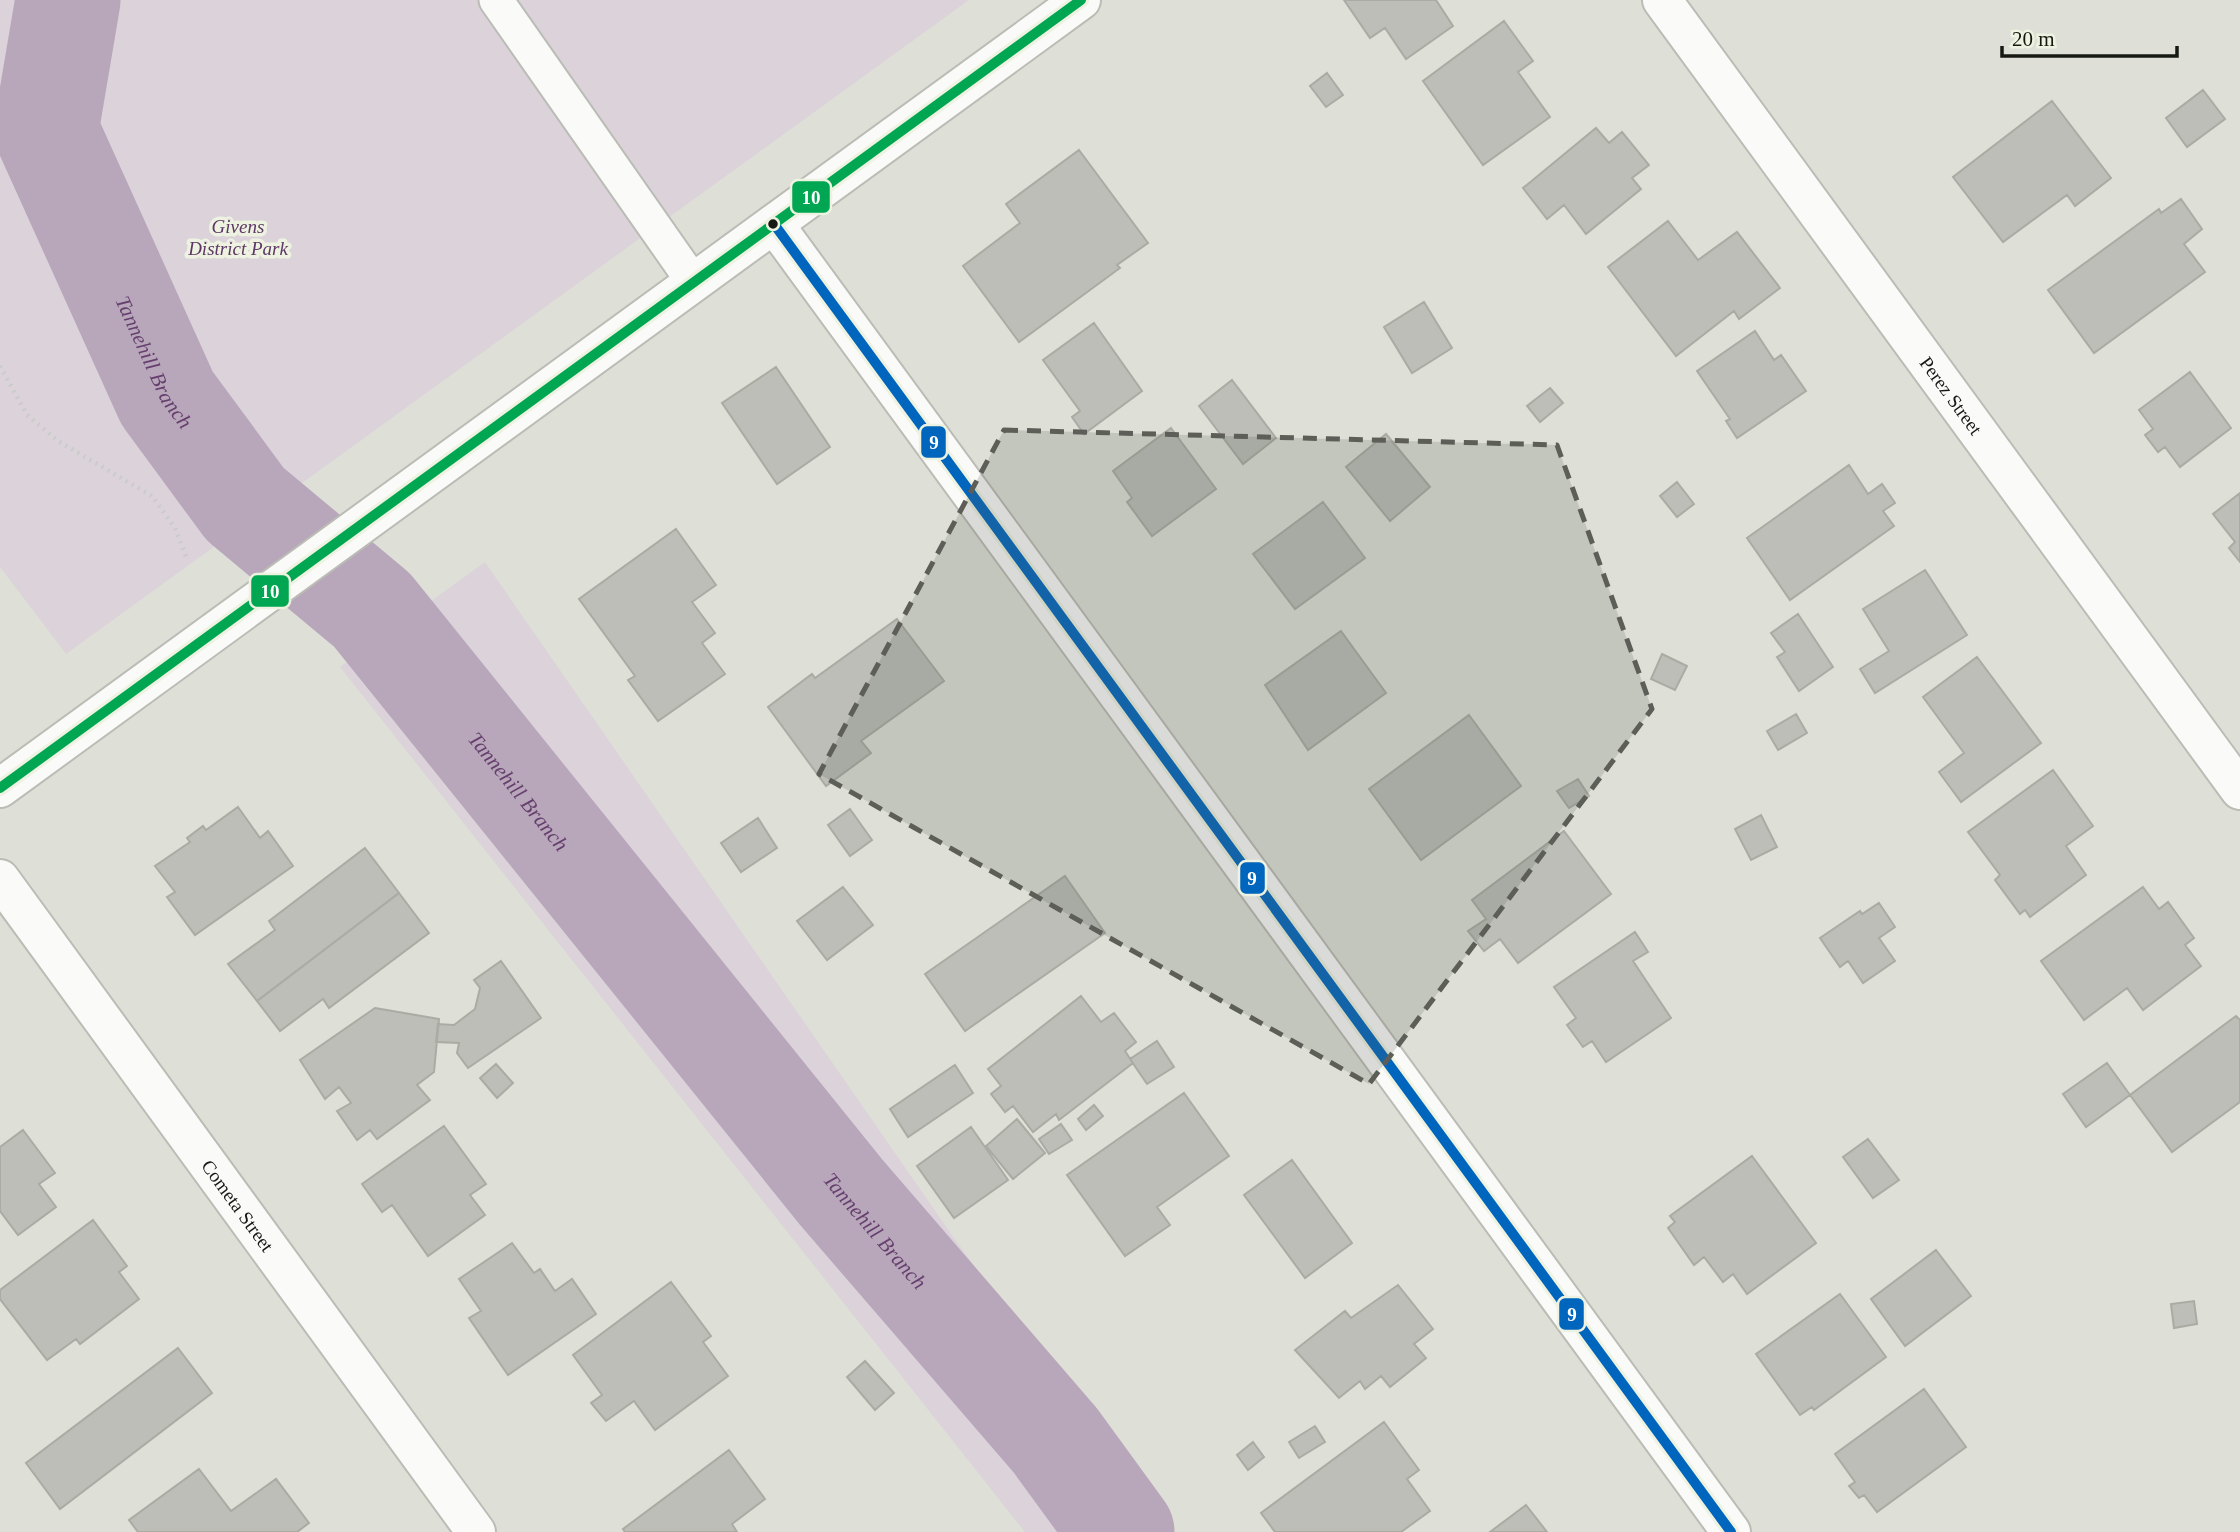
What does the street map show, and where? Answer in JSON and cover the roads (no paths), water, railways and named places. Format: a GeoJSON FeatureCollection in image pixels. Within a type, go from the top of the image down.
{"type":"FeatureCollection","features":[{"type":"Feature","properties":{"kind":"street"},"geometry":{"type":"LineString","coordinates":[[0,788],[1082,0]]}},
{"type":"Feature","properties":{"kind":"street","name":"Perez Street"},"geometry":{"type":"LineString","coordinates":[[1662,0],[2240,790]]}},
{"type":"Feature","properties":{"kind":"street"},"geometry":{"type":"LineString","coordinates":[[774,224],[1731,1532]]}},
{"type":"Feature","properties":{"kind":"street","name":"Cometa Street"},"geometry":{"type":"LineString","coordinates":[[0,879],[476,1532]]}},
{"type":"Feature","properties":{"kind":"lane"},"geometry":{"type":"LineString","coordinates":[[496,0],[694,283]]}},
{"type":"Feature","properties":{"kind":"waterway","name":"Tannehill Branch"},"geometry":{"type":"LineString","coordinates":[[68,0],[46,130],[167,398],[245,504],[372,610],[841,1192],[1055,1440],[1122,1532]]}},
{"type":"Feature","properties":{"kind":"park label","name":"Givens District Park"},"geometry":{"type":"Point","coordinates":[238,237]}}]}
